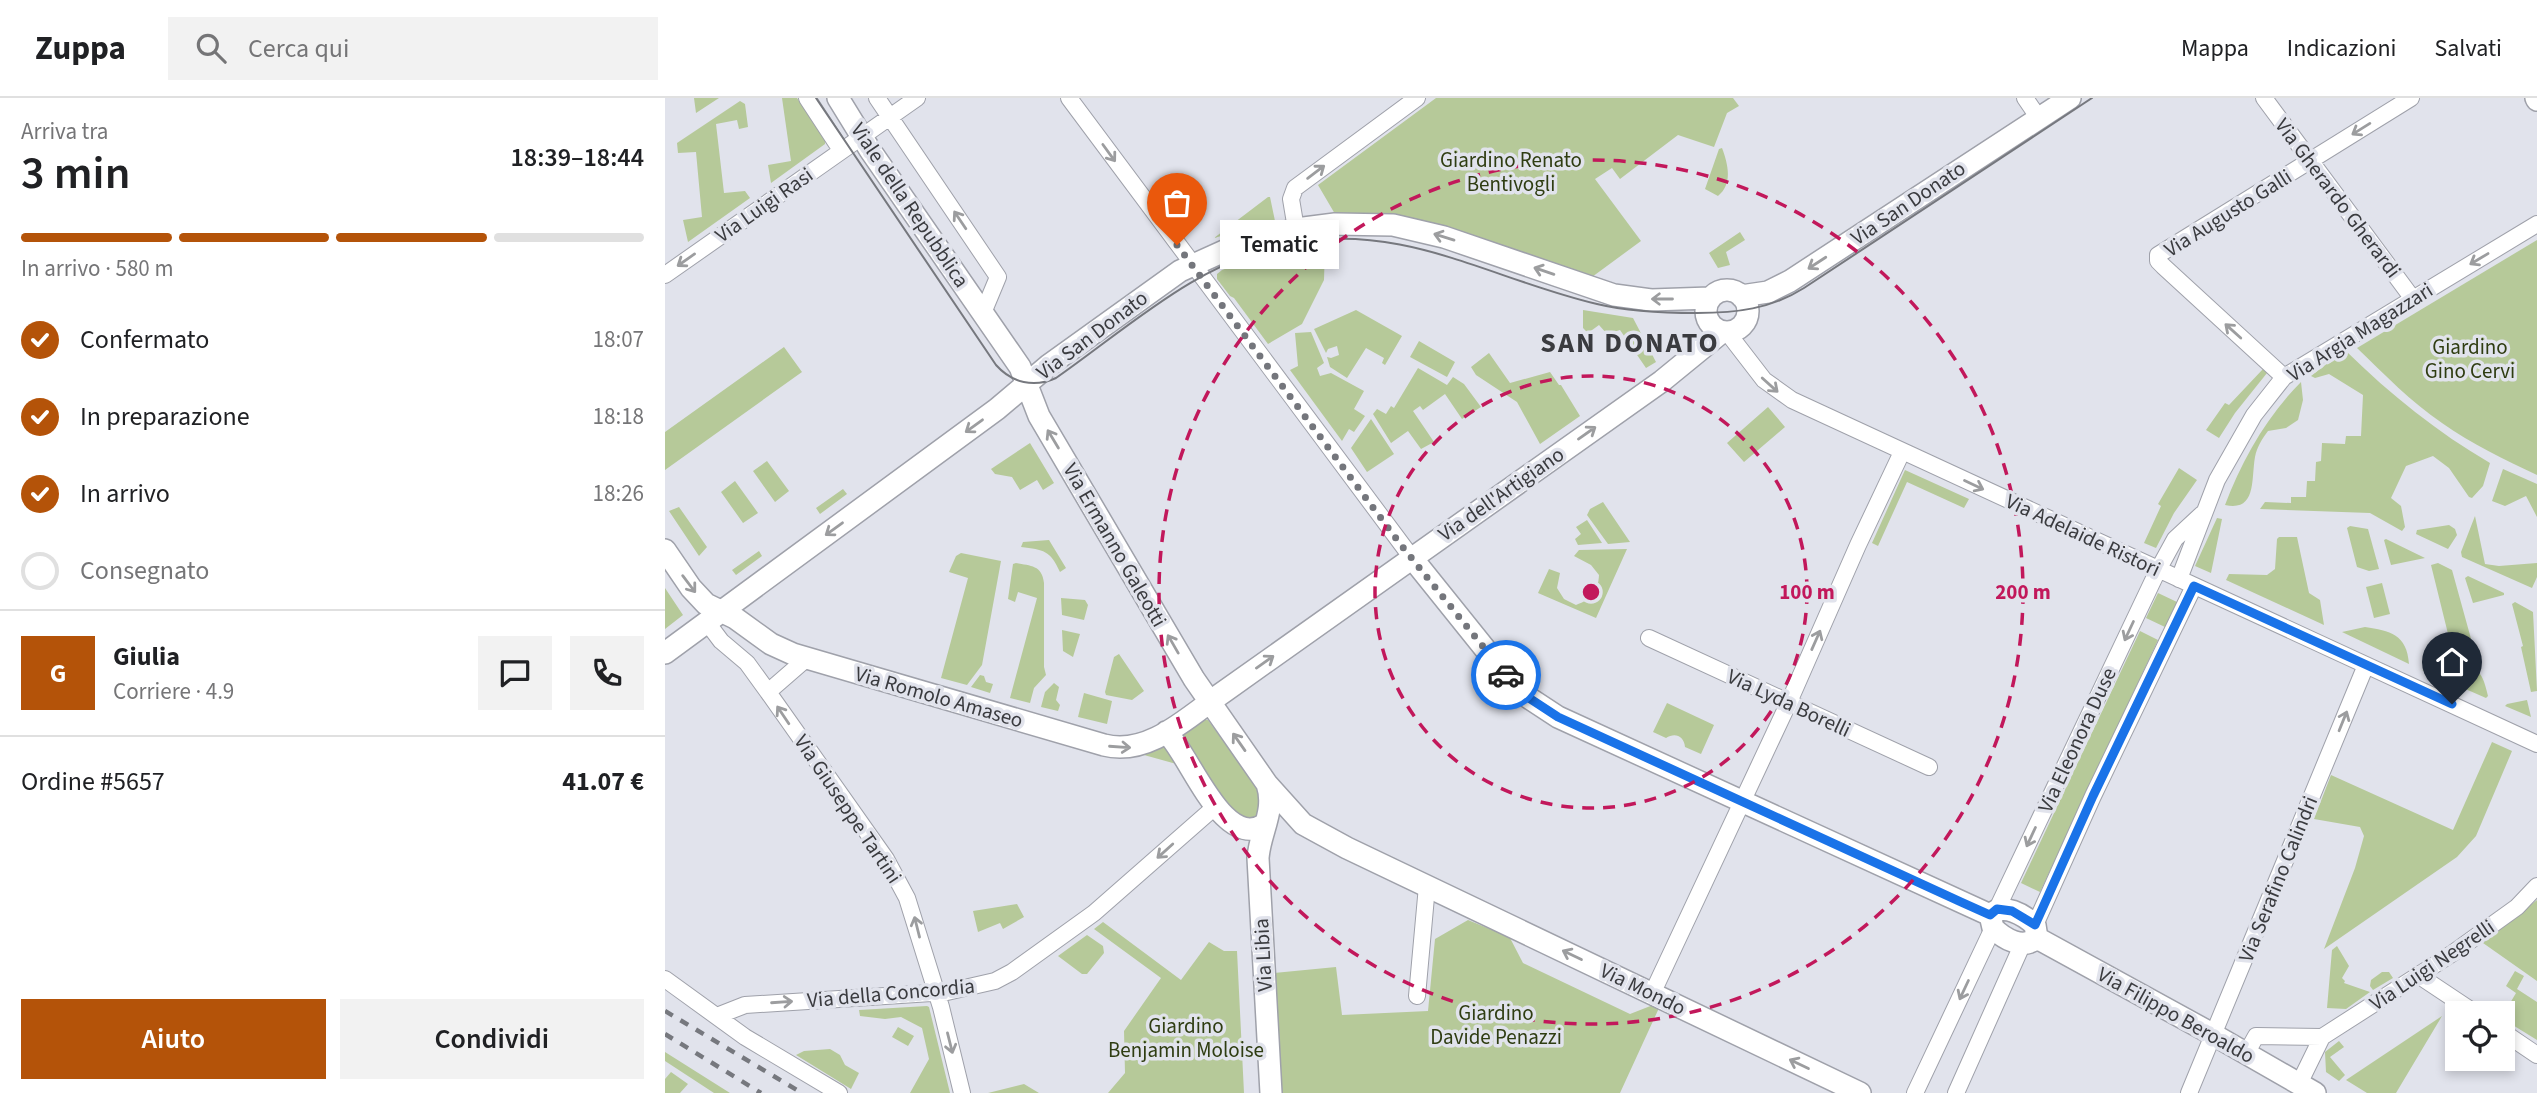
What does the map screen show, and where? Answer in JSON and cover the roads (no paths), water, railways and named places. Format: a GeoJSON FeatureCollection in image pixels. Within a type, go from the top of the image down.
{"type":"FeatureCollection","features":[{"type":"Feature","properties":{"kind":"main road","name":"Viale della Repubblica"},"geometry":{"type":"LineString","coordinates":[[838,98],[1020,367],[1028,383]]}},
{"type":"Feature","properties":{"kind":"main road","name":"Via San Donato"},"geometry":{"type":"LineString","coordinates":[[1741,296],[1777,289],[2070,98]]}},
{"type":"Feature","properties":{"kind":"main road","name":"Via San Donato"},"geometry":{"type":"LineString","coordinates":[[665,653],[997,409],[1058,358],[1191,264],[1233,247],[1296,229],[1357,223],[1394,225],[1444,237],[1614,295],[1651,300],[1710,298]]}},
{"type":"Feature","properties":{"kind":"main road"},"geometry":{"type":"LineString","coordinates":[[1723,290],[1734,291],[1741,296],[1746,302],[1747,317],[1740,328],[1724,332],[1712,327],[1706,316],[1706,304],[1710,298],[1723,290]]}},
{"type":"Feature","properties":{"kind":"main road","name":"Via dell'Artigiano"},"geometry":{"type":"LineString","coordinates":[[1209,702],[1662,381],[1724,332]]}},
{"type":"Feature","properties":{"kind":"main road","name":"Via Ermanno Galeotti"},"geometry":{"type":"LineString","coordinates":[[1028,383],[1039,416],[1193,679],[1267,784]]}},
{"type":"Feature","properties":{"kind":"main road","name":"Via Romolo Amaseo"},"geometry":{"type":"LineString","coordinates":[[665,550],[713,616],[735,618],[771,644],[806,659],[1112,747],[1131,748],[1141,745],[1209,702]]}},
{"type":"Feature","properties":{"kind":"main road"},"geometry":{"type":"LineString","coordinates":[[1412,558],[1506,675],[1529,698],[1558,717],[1993,917]]}},
{"type":"Feature","properties":{"kind":"main road","name":"Via Libia"},"geometry":{"type":"LineString","coordinates":[[1165,732],[1228,821],[1252,839],[1258,869]]}},
{"type":"Feature","properties":{"kind":"main road","name":"Via Libia"},"geometry":{"type":"LineString","coordinates":[[1267,784],[1271,804],[1260,839],[1258,869],[1271,1093]]}},
{"type":"Feature","properties":{"kind":"main road","name":"Via Mondo"},"geometry":{"type":"LineString","coordinates":[[1267,784],[1311,829],[1860,1093]]}},
{"type":"Feature","properties":{"kind":"main road"},"geometry":{"type":"LineString","coordinates":[[1238,828],[1253,830],[1265,824]]}},
{"type":"Feature","properties":{"kind":"main road","name":"Via Filippo Beroaldo"},"geometry":{"type":"LineString","coordinates":[[1993,917],[2012,911],[2032,936],[2307,1088]]}},
{"type":"Feature","properties":{"kind":"street","name":"Viale della Repubblica"},"geometry":{"type":"LineString","coordinates":[[807,98],[841,150]]}},
{"type":"Feature","properties":{"kind":"street","name":"Viale della Repubblica"},"geometry":{"type":"LineString","coordinates":[[877,98],[998,276],[983,313]]}},
{"type":"Feature","properties":{"kind":"street","name":"Via Luigi Rasi"},"geometry":{"type":"LineString","coordinates":[[665,275],[917,98]]}},
{"type":"Feature","properties":{"kind":"street"},"geometry":{"type":"LineString","coordinates":[[1069,98],[1412,558]]}},
{"type":"Feature","properties":{"kind":"street"},"geometry":{"type":"LineString","coordinates":[[1296,229],[1291,199],[1295,188],[1416,98]]}},
{"type":"Feature","properties":{"kind":"street"},"geometry":{"type":"LineString","coordinates":[[2025,98],[2038,117]]}},
{"type":"Feature","properties":{"kind":"street","name":"Via Gherardo Gherardi"},"geometry":{"type":"LineString","coordinates":[[2264,98],[2413,299]]}},
{"type":"Feature","properties":{"kind":"street","name":"Via Augusto Galli"},"geometry":{"type":"LineString","coordinates":[[2284,377],[2163,266],[2158,261],[2158,255],[2411,98]]}},
{"type":"Feature","properties":{"kind":"street","name":"Via Argia Magazzari"},"geometry":{"type":"LineString","coordinates":[[2187,582],[2203,514],[2212,489],[2254,415],[2284,377],[2537,224]]}},
{"type":"Feature","properties":{"kind":"street","name":"Via Adelaide Ristori"},"geometry":{"type":"LineString","coordinates":[[1724,332],[1764,380],[1802,405],[2537,744]]}},
{"type":"Feature","properties":{"kind":"street"},"geometry":{"type":"LineString","coordinates":[[1652,994],[1789,702],[1902,452]]}},
{"type":"Feature","properties":{"kind":"street","name":"Via Argia Magazzari"},"geometry":{"type":"LineString","coordinates":[[2158,570],[2175,539],[2203,514]]}},
{"type":"Feature","properties":{"kind":"street","name":"Via Eleonora Duse"},"geometry":{"type":"LineString","coordinates":[[1915,1093],[1993,917],[2158,570]]}},
{"type":"Feature","properties":{"kind":"street","name":"Via Eleonora Duse"},"geometry":{"type":"LineString","coordinates":[[1956,1093],[2032,936],[2187,582]]}},
{"type":"Feature","properties":{"kind":"street","name":"Via Giuseppe Tartini"},"geometry":{"type":"LineString","coordinates":[[713,616],[718,639],[743,659],[768,692],[897,877],[913,914],[962,1093]]}},
{"type":"Feature","properties":{"kind":"street","name":"Via Lyda Borelli"},"geometry":{"type":"LineString","coordinates":[[1649,638],[1929,767]]}},
{"type":"Feature","properties":{"kind":"street"},"geometry":{"type":"LineString","coordinates":[[768,692],[806,659]]}},
{"type":"Feature","properties":{"kind":"street","name":"Via Serafino Calindri"},"geometry":{"type":"LineString","coordinates":[[2189,1093],[2366,665]]}},
{"type":"Feature","properties":{"kind":"street","name":"Via della Concordia"},"geometry":{"type":"LineString","coordinates":[[717,1017],[750,1004],[936,993],[981,986],[1013,972],[1094,914],[1216,806]]}},
{"type":"Feature","properties":{"kind":"street"},"geometry":{"type":"LineString","coordinates":[[1417,996],[1426,886]]}},
{"type":"Feature","properties":{"kind":"street","name":"Via Luigi Negrelli"},"geometry":{"type":"LineString","coordinates":[[2322,1037],[2453,953],[2517,907],[2537,886]]}},
{"type":"Feature","properties":{"kind":"street"},"geometry":{"type":"LineString","coordinates":[[2418,975],[2457,1001]]}},
{"type":"Feature","properties":{"kind":"street"},"geometry":{"type":"LineString","coordinates":[[665,979],[745,1037],[839,1093]]}},
{"type":"Feature","properties":{"kind":"street"},"geometry":{"type":"LineString","coordinates":[[2246,1054],[2256,1036],[2322,1037],[2307,1088]]}},
{"type":"Feature","properties":{"kind":"street"},"geometry":{"type":"LineString","coordinates":[[2515,1040],[2537,1055]]}},
{"type":"Feature","properties":{"kind":"tram line"},"geometry":{"type":"LineString","coordinates":[[816,98],[996,365],[1016,380],[1032,383],[1056,378],[1166,298],[1224,265],[1288,244],[1330,239],[1370,240],[1408,246],[1558,293],[1622,309],[1711,313],[1766,305],[1804,288],[2092,98]]}},
{"type":"Feature","properties":{"kind":"railway"},"geometry":{"type":"LineString","coordinates":[[665,1011],[802,1093]]}},
{"type":"Feature","properties":{"kind":"railway"},"geometry":{"type":"LineString","coordinates":[[665,1034],[761,1093]]}},
{"type":"Feature","properties":{"kind":"place","name":"Tematic"},"geometry":{"type":"Point","coordinates":[1177,245]}},
{"type":"Feature","properties":{"kind":"district","name":"SAN DONATO"},"geometry":{"type":"Point","coordinates":[1630,342]}},
{"type":"Feature","properties":{"kind":"park label","name":"Giardino Renato Bentivogli"},"geometry":{"type":"Point","coordinates":[1511,172]}},
{"type":"Feature","properties":{"kind":"park label","name":"Giardino Gino Cervi"},"geometry":{"type":"Point","coordinates":[2470,359]}},
{"type":"Feature","properties":{"kind":"park label","name":"Giardino Davide Penazzi"},"geometry":{"type":"Point","coordinates":[1496,1025]}},
{"type":"Feature","properties":{"kind":"park label","name":"Giardino Benjamin Moloise"},"geometry":{"type":"Point","coordinates":[1186,1038]}}]}
